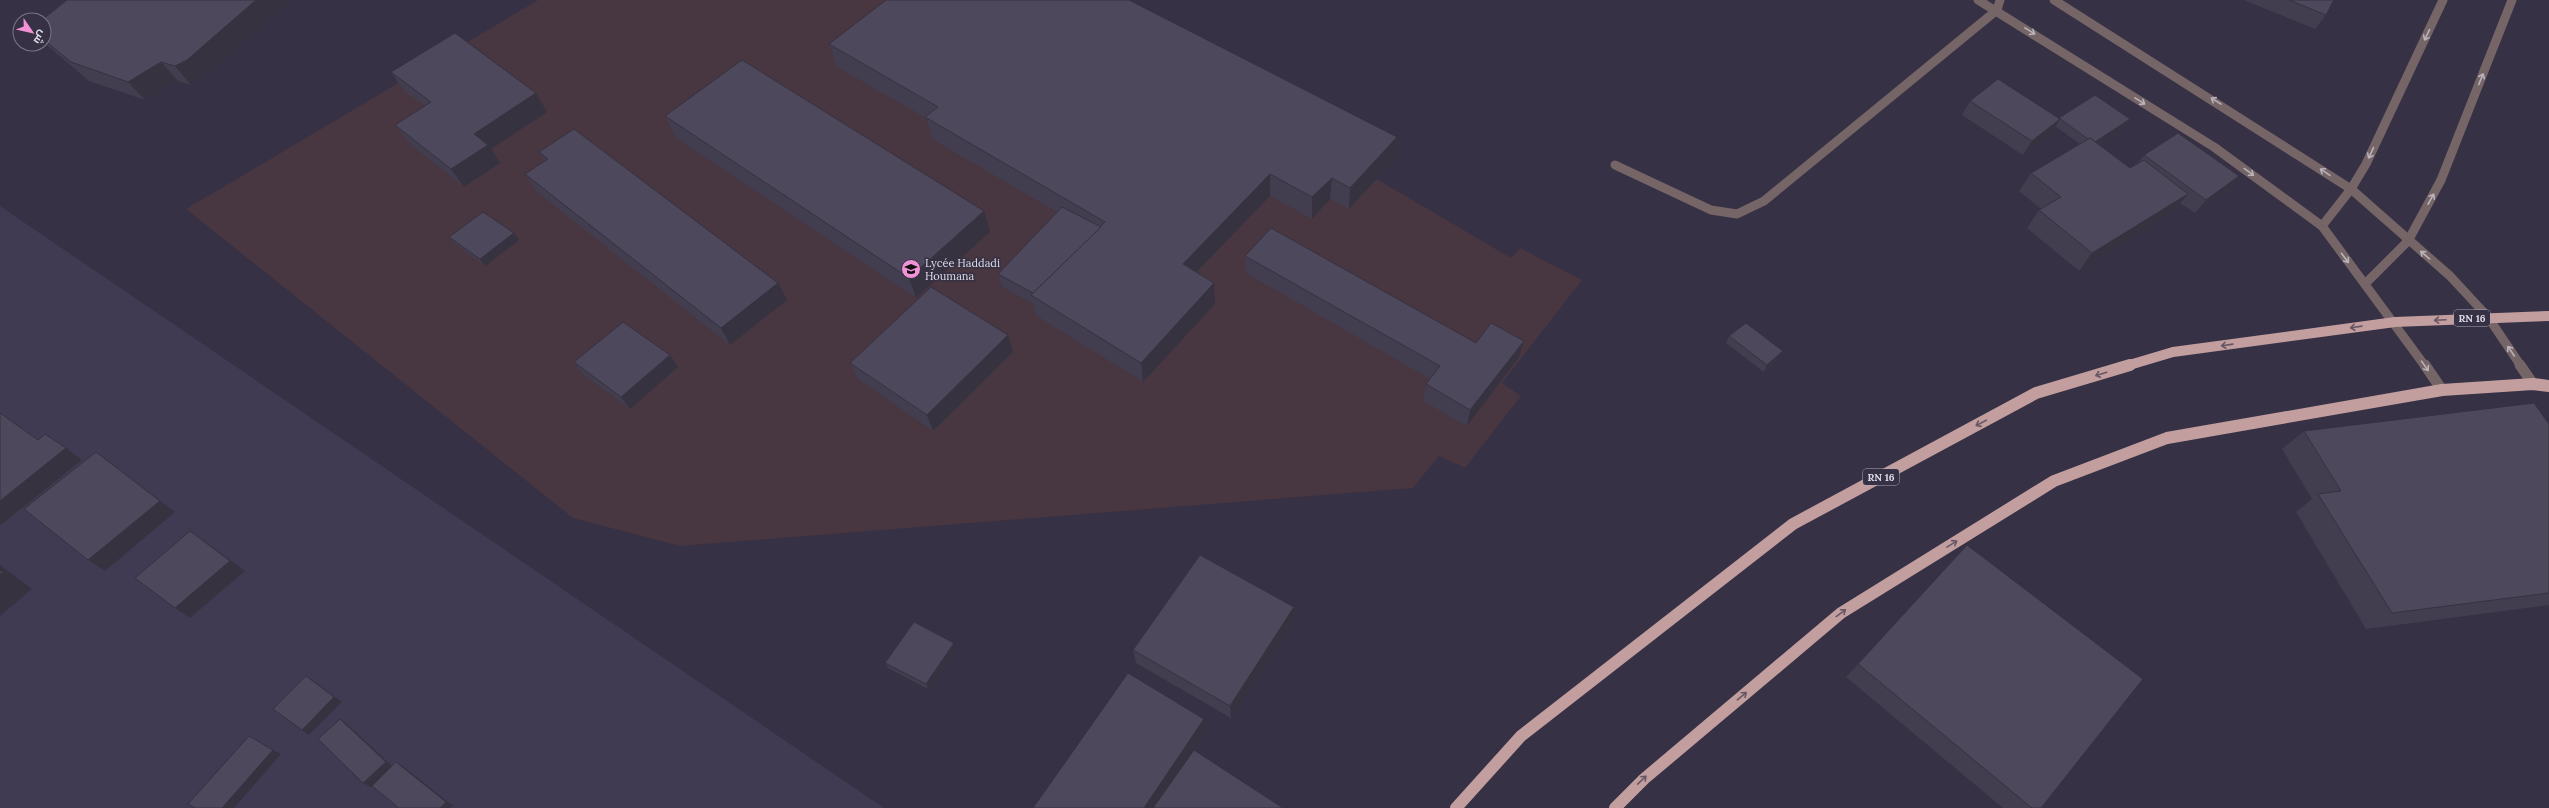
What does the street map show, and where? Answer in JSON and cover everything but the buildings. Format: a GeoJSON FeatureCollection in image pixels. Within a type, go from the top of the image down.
{"type":"FeatureCollection","features":[{"type":"Feature","properties":{"kind":"highway","name":"RN 16"},"geometry":{"type":"LineString","coordinates":[[1456,808],[1521,736],[1793,524],[2036,393],[2173,352],[2395,322],[2488,317],[2549,316]]}},
{"type":"Feature","properties":{"kind":"highway"},"geometry":{"type":"LineString","coordinates":[[1615,808],[1644,779],[1841,613],[2054,481],[2167,438],[2442,390],[2533,384],[2549,386]]}},
{"type":"Feature","properties":{"kind":"street"},"geometry":{"type":"LineString","coordinates":[[1978,0],[1997,10],[2214,147],[2322,226],[2364,284],[2395,322],[2442,390]]}},
{"type":"Feature","properties":{"kind":"street"},"geometry":{"type":"LineString","coordinates":[[1615,165],[1711,210],[1737,214],[1764,201],[1997,10],[2000,0]]}},
{"type":"Feature","properties":{"kind":"street"},"geometry":{"type":"LineString","coordinates":[[2054,0],[2352,189],[2408,241],[2450,276],[2488,317],[2533,384]]}},
{"type":"Feature","properties":{"kind":"street"},"geometry":{"type":"LineString","coordinates":[[2322,226],[2352,189],[2443,0]]}},
{"type":"Feature","properties":{"kind":"street"},"geometry":{"type":"LineString","coordinates":[[2364,284],[2408,241],[2441,180],[2512,0]]}},
{"type":"Feature","properties":{"kind":"shaded area","name":"Lycée Haddadi Houmana"},"geometry":{"type":"Polygon","coordinates":[[[538,0],[1072,0],[1511,258],[1520,248],[1582,280],[1502,383],[1521,396],[1465,468],[1439,456],[1413,488],[680,546],[573,518],[186,209],[538,0]]]}},
{"type":"Feature","properties":{"kind":"shaded area"},"geometry":{"type":"Polygon","coordinates":[[[0,206],[884,808],[0,808],[0,206]]]}},
{"type":"Feature","properties":{"kind":"place","name":"Lycée Haddadi Houmana"},"geometry":{"type":"Point","coordinates":[911,269]}}]}
